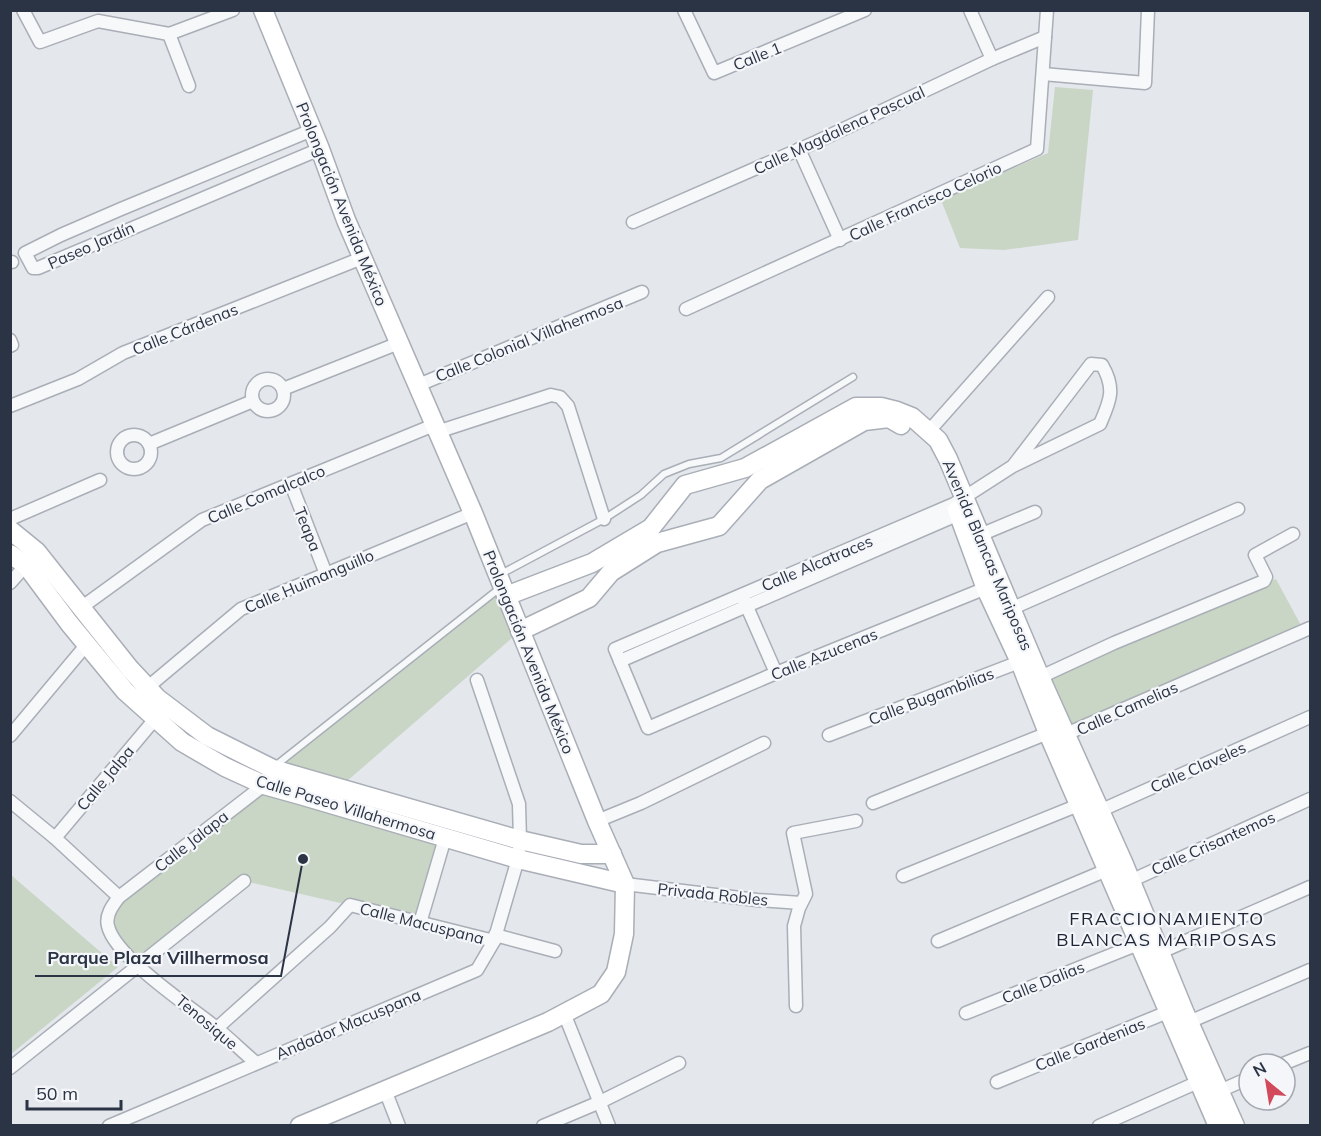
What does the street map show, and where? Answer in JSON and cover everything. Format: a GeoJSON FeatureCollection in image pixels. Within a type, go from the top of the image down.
{"type":"FeatureCollection","features":[{"type":"Feature","properties":{"kind":"street"},"geometry":{"type":"LineString","coordinates":[[23,10],[40,42],[98,21],[169,33],[233,10]]}},
{"type":"Feature","properties":{"kind":"street","name":"Prolongación Avenida México"},"geometry":{"type":"LineString","coordinates":[[263,10],[362,258],[473,513],[597,821],[625,884],[624,934],[616,972],[601,994],[564,1013],[300,1125]]}},
{"type":"Feature","properties":{"kind":"street","name":"Calle 1"},"geometry":{"type":"LineString","coordinates":[[684,10],[714,73],[865,10]]}},
{"type":"Feature","properties":{"kind":"street"},"geometry":{"type":"LineString","coordinates":[[970,10],[992,59]]}},
{"type":"Feature","properties":{"kind":"street","name":"Calle Francisco Celorio"},"geometry":{"type":"LineString","coordinates":[[686,309],[1037,149],[1047,10]]}},
{"type":"Feature","properties":{"kind":"street"},"geometry":{"type":"LineString","coordinates":[[1043,74],[1145,83],[1148,10]]}},
{"type":"Feature","properties":{"kind":"street"},"geometry":{"type":"LineString","coordinates":[[169,33],[189,86]]}},
{"type":"Feature","properties":{"kind":"street","name":"Calle Magdalena Pascual"},"geometry":{"type":"LineString","coordinates":[[633,222],[1045,37]]}},
{"type":"Feature","properties":{"kind":"street","name":"Paseo Jardín"},"geometry":{"type":"LineString","coordinates":[[312,130],[172,187],[25,253],[33,268],[38,268],[320,149]]}},
{"type":"Feature","properties":{"kind":"street"},"geometry":{"type":"LineString","coordinates":[[799,149],[840,240]]}},
{"type":"Feature","properties":{"kind":"street"},"geometry":{"type":"LineString","coordinates":[[214,170],[221,190]]}},
{"type":"Feature","properties":{"kind":"street"},"geometry":{"type":"LineString","coordinates":[[172,187],[180,207]]}},
{"type":"Feature","properties":{"kind":"street"},"geometry":{"type":"LineString","coordinates":[[121,209],[130,228]]}},
{"type":"Feature","properties":{"kind":"street"},"geometry":{"type":"LineString","coordinates":[[61,235],[70,255]]}},
{"type":"Feature","properties":{"kind":"street","name":"Calle Cárdenas"},"geometry":{"type":"LineString","coordinates":[[10,405],[78,379],[123,353],[362,258]]}},
{"type":"Feature","properties":{"kind":"street","name":"Calle Colonial Villahermosa"},"geometry":{"type":"LineString","coordinates":[[416,386],[642,292]]}},
{"type":"Feature","properties":{"kind":"street"},"geometry":{"type":"LineString","coordinates":[[929,431],[1048,297]]}},
{"type":"Feature","properties":{"kind":"street"},"geometry":{"type":"LineString","coordinates":[[10,340],[12,345],[10,345]]}},
{"type":"Feature","properties":{"kind":"street"},"geometry":{"type":"LineString","coordinates":[[284,388],[399,342]]}},
{"type":"Feature","properties":{"kind":"street","name":"Calle Alcatraces"},"geometry":{"type":"LineString","coordinates":[[648,728],[617,655],[961,506],[1013,465],[1100,424],[1110,400],[1110,378],[1102,365],[1091,364],[1013,465]]}},
{"type":"Feature","properties":{"kind":"street"},"geometry":{"type":"LineString","coordinates":[[273,379],[284,388],[283,403],[278,408],[271,411],[264,410],[254,401],[252,394],[259,381],[273,379]]}},
{"type":"Feature","properties":{"kind":"street","name":"Calle Comalcalco"},"geometry":{"type":"LineString","coordinates":[[82,607],[202,520],[435,428],[551,395],[560,397],[568,406],[604,519]]}},
{"type":"Feature","properties":{"kind":"street"},"geometry":{"type":"LineString","coordinates":[[149,444],[254,401]]}},
{"type":"Feature","properties":{"kind":"street","name":"Avenida Blancas Mariposas"},"geometry":{"type":"LineString","coordinates":[[502,586],[592,563],[651,528],[685,485],[745,468],[856,407],[881,407],[912,417],[938,440],[948,459],[961,506],[993,585],[1116,866],[1179,1017],[1210,1086],[1235,1125]]}},
{"type":"Feature","properties":{"kind":"street","name":"Avenida Blancas Mariposas"},"geometry":{"type":"LineString","coordinates":[[520,631],[588,598],[611,572],[657,543],[720,526],[760,480],[864,421],[889,418],[924,441],[980,536],[993,585]]}},
{"type":"Feature","properties":{"kind":"street"},"geometry":{"type":"LineString","coordinates":[[10,519],[100,480]]}},
{"type":"Feature","properties":{"kind":"street","name":"Teapa"},"geometry":{"type":"LineString","coordinates":[[291,484],[326,574]]}},
{"type":"Feature","properties":{"kind":"street"},"geometry":{"type":"LineString","coordinates":[[1005,611],[1238,509]]}},
{"type":"Feature","properties":{"kind":"street"},"geometry":{"type":"LineString","coordinates":[[980,536],[1035,512]]}},
{"type":"Feature","properties":{"kind":"street","name":"Calle Huimanguillo"},"geometry":{"type":"LineString","coordinates":[[141,694],[241,609],[473,513]]}},
{"type":"Feature","properties":{"kind":"street","name":"Calle Paseo Villahermosa"},"geometry":{"type":"LineString","coordinates":[[10,530],[37,552],[82,607],[130,669],[141,694],[156,718],[182,742],[225,766],[581,854],[612,854]]}},
{"type":"Feature","properties":{"kind":"street"},"geometry":{"type":"LineString","coordinates":[[1034,680],[1114,643],[1264,581],[1266,577],[1255,555],[1293,534]]}},
{"type":"Feature","properties":{"kind":"street","name":"Calle Paseo Villahermosa"},"geometry":{"type":"LineString","coordinates":[[10,554],[26,565],[125,691],[157,698],[268,777]]}},
{"type":"Feature","properties":{"kind":"street"},"geometry":{"type":"LineString","coordinates":[[10,583],[26,565]]}},
{"type":"Feature","properties":{"kind":"street","name":"Calle Azucenas"},"geometry":{"type":"LineString","coordinates":[[648,728],[993,585]]}},
{"type":"Feature","properties":{"kind":"street"},"geometry":{"type":"LineString","coordinates":[[745,600],[776,673]]}},
{"type":"Feature","properties":{"kind":"street","name":"Calle Camelias"},"geometry":{"type":"LineString","coordinates":[[873,803],[1058,733],[1311,628]]}},
{"type":"Feature","properties":{"kind":"street"},"geometry":{"type":"LineString","coordinates":[[10,736],[87,644]]}},
{"type":"Feature","properties":{"kind":"street","name":"Calle Bugambilias"},"geometry":{"type":"LineString","coordinates":[[829,735],[1026,659]]}},
{"type":"Feature","properties":{"kind":"street","name":"Andador Macuspana"},"geometry":{"type":"LineString","coordinates":[[109,1125],[477,970],[494,938],[518,859],[520,840],[519,804],[477,680]]}},
{"type":"Feature","properties":{"kind":"street","name":"Calle Claveles"},"geometry":{"type":"LineString","coordinates":[[903,876],[1090,808],[1311,717]]}},
{"type":"Feature","properties":{"kind":"street","name":"Calle Jalpa"},"geometry":{"type":"LineString","coordinates":[[54,838],[156,718]]}},
{"type":"Feature","properties":{"kind":"street"},"geometry":{"type":"LineString","coordinates":[[597,821],[641,803],[764,743]]}},
{"type":"Feature","properties":{"kind":"street","name":"Calle Jalapa"},"geometry":{"type":"LineString","coordinates":[[119,897],[268,777]]}},
{"type":"Feature","properties":{"kind":"street","name":"Calle Paseo Villahermosa"},"geometry":{"type":"LineString","coordinates":[[303,787],[445,838],[518,859],[625,884]]}},
{"type":"Feature","properties":{"kind":"street","name":"Calle Crisantemos"},"geometry":{"type":"LineString","coordinates":[[1123,884],[1311,800]]}},
{"type":"Feature","properties":{"kind":"street"},"geometry":{"type":"LineString","coordinates":[[10,801],[119,897]]}},
{"type":"Feature","properties":{"kind":"street"},"geometry":{"type":"LineString","coordinates":[[796,1006],[794,926],[806,894],[793,833],[856,821]]}},
{"type":"Feature","properties":{"kind":"street"},"geometry":{"type":"LineString","coordinates":[[420,923],[445,838]]}},
{"type":"Feature","properties":{"kind":"street"},"geometry":{"type":"LineString","coordinates":[[938,941],[1116,866]]}},
{"type":"Feature","properties":{"kind":"street"},"geometry":{"type":"LineString","coordinates":[[10,1068],[244,881]]}},
{"type":"Feature","properties":{"kind":"street","name":"Privada Robles"},"geometry":{"type":"LineString","coordinates":[[625,884],[801,903]]}},
{"type":"Feature","properties":{"kind":"street","name":"Calle Dalias"},"geometry":{"type":"LineString","coordinates":[[966,1013],[1150,948],[1311,887]]}},
{"type":"Feature","properties":{"kind":"street","name":"Tenosique"},"geometry":{"type":"LineString","coordinates":[[119,897],[110,911],[107,925],[116,943],[138,966],[217,1028],[256,1063]]}},
{"type":"Feature","properties":{"kind":"street","name":"Calle Macuspana"},"geometry":{"type":"LineString","coordinates":[[217,1028],[330,927],[350,905],[420,923],[555,951]]}},
{"type":"Feature","properties":{"kind":"street","name":"Calle Gardenias"},"geometry":{"type":"LineString","coordinates":[[997,1082],[1311,970]]}},
{"type":"Feature","properties":{"kind":"street"},"geometry":{"type":"LineString","coordinates":[[564,1013],[609,1125]]}},
{"type":"Feature","properties":{"kind":"street"},"geometry":{"type":"LineString","coordinates":[[1297,1058],[1311,1053]]}},
{"type":"Feature","properties":{"kind":"street"},"geometry":{"type":"LineString","coordinates":[[543,1125],[600,1102],[679,1063]]}},
{"type":"Feature","properties":{"kind":"street"},"geometry":{"type":"LineString","coordinates":[[1099,1125],[1210,1086],[1237,1080]]}},
{"type":"Feature","properties":{"kind":"street","name":"Avenida Blancas Mariposas"},"geometry":{"type":"LineString","coordinates":[[1210,1086],[1218,1125]]}},
{"type":"Feature","properties":{"kind":"street"},"geometry":{"type":"LineString","coordinates":[[385,1090],[399,1125]]}},
{"type":"Feature","properties":{"kind":"lane"},"geometry":{"type":"LineString","coordinates":[[268,777],[502,586],[641,495],[664,474],[689,464],[721,458],[853,377]]}},
{"type":"Feature","properties":{"kind":"green space"},"geometry":{"type":"Polygon","coordinates":[[[1055,87],[1093,90],[1078,240],[1004,250],[960,248],[941,200],[1048,153],[1055,87]]]}},
{"type":"Feature","properties":{"kind":"green space"},"geometry":{"type":"Polygon","coordinates":[[[1276,579],[1304,631],[1066,734],[1041,679],[1276,579]]]}},
{"type":"Feature","properties":{"kind":"green space"},"geometry":{"type":"Polygon","coordinates":[[[502,586],[520,631],[339,788],[273,769],[502,586]]]}},
{"type":"Feature","properties":{"kind":"green space"},"geometry":{"type":"Polygon","coordinates":[[[264,785],[445,838],[420,923],[244,881],[138,966],[116,943],[110,911],[264,785]]]}},
{"type":"Feature","properties":{"kind":"green space"},"geometry":{"type":"Polygon","coordinates":[[[11,875],[118,967],[11,1054],[11,875]]]}},
{"type":"Feature","properties":{"kind":"place","name":"Parque Plaza Villhermosa"},"geometry":{"type":"Point","coordinates":[303,859]}},
{"type":"Feature","properties":{"kind":"district","name":"FRACCIONAMIENTO BLANCAS MARIPOSAS"},"geometry":{"type":"Point","coordinates":[1167,929]}}]}
